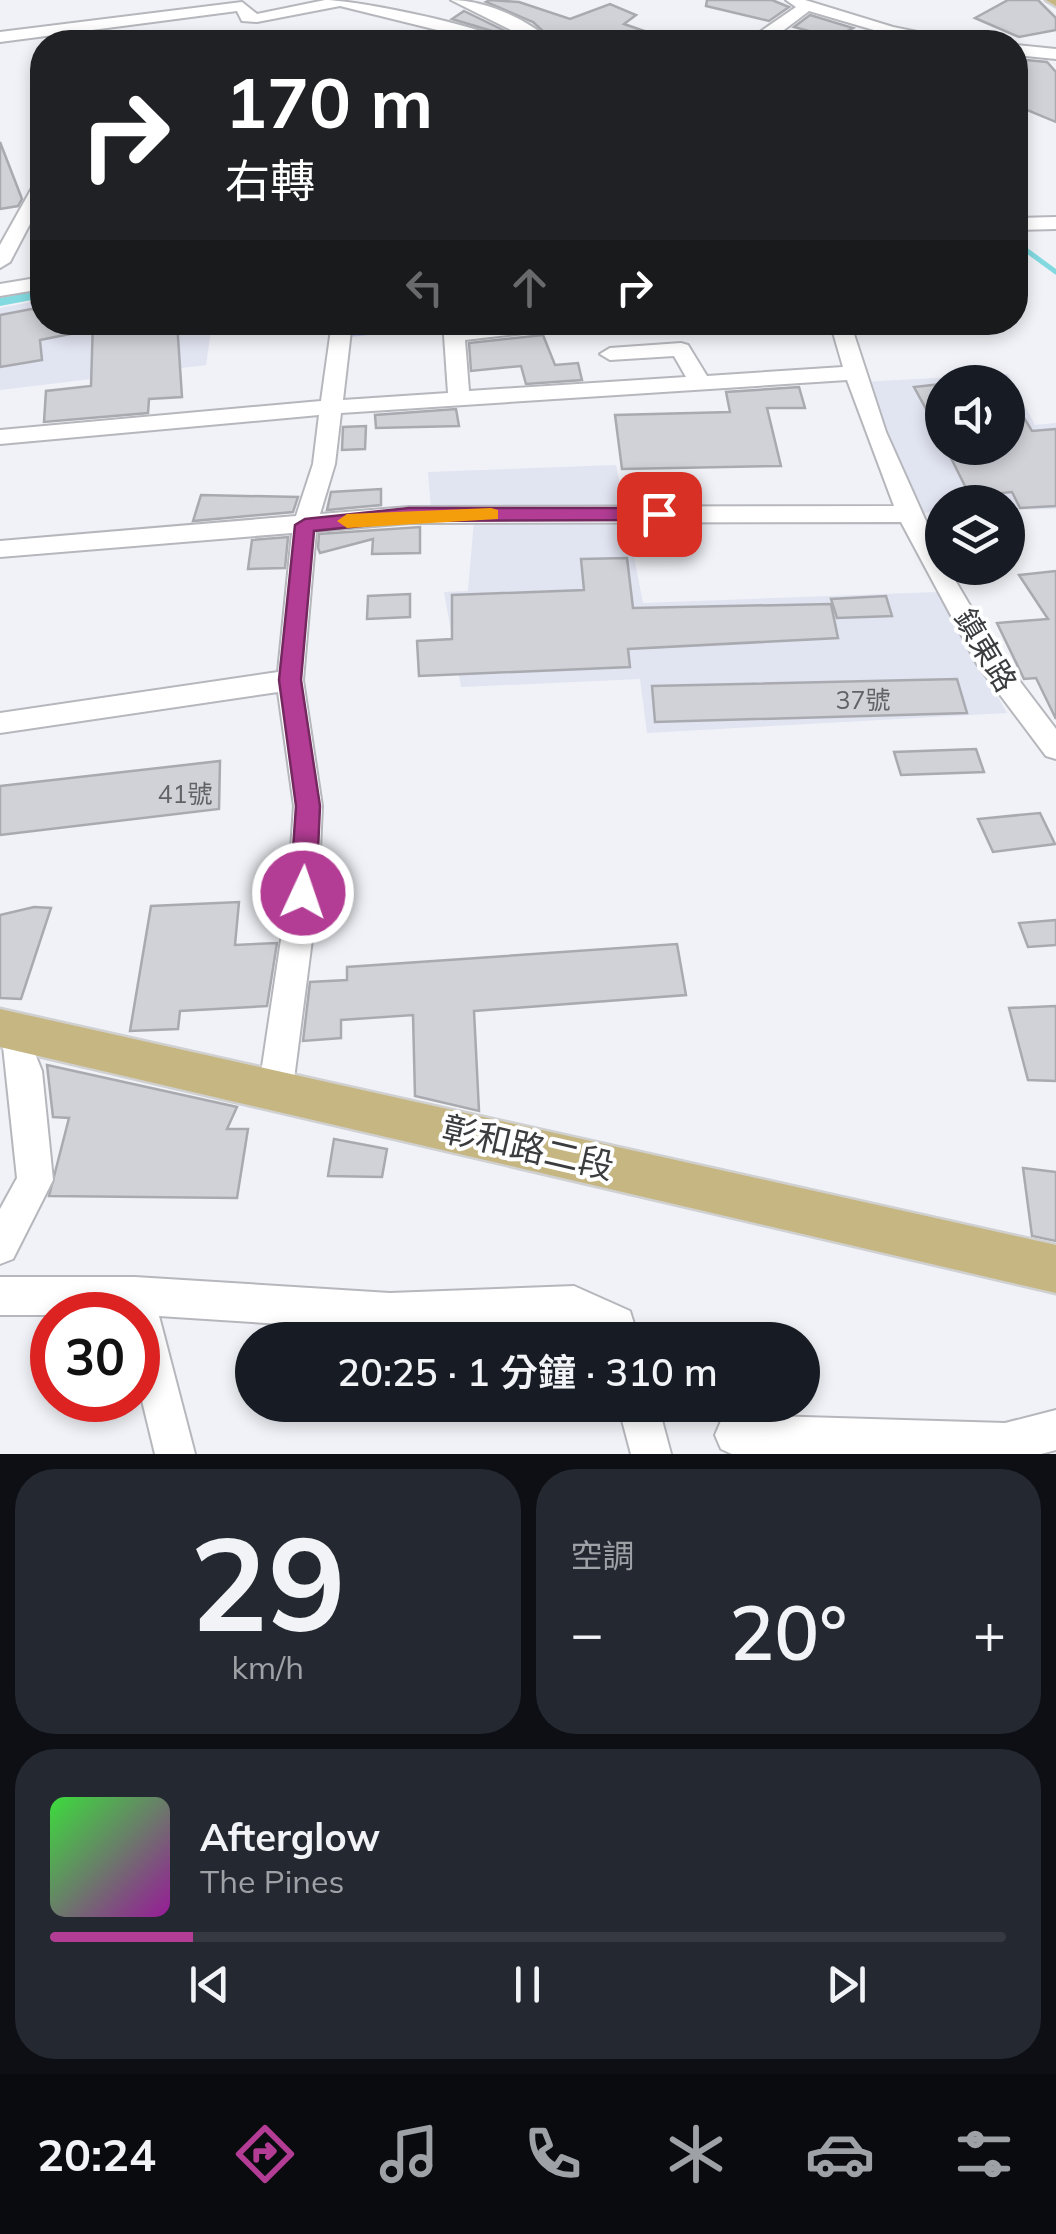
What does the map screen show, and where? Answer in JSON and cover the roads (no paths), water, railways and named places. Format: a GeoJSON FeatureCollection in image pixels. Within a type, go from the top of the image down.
{"type":"FeatureCollection","features":[{"type":"Feature","properties":{"kind":"main road","name":"彰和路二段"},"geometry":{"type":"LineString","coordinates":[[4,1029],[276,1087],[1056,1269]]}},
{"type":"Feature","properties":{"kind":"street"},"geometry":{"type":"LineString","coordinates":[[127,30],[144,0]]}},
{"type":"Feature","properties":{"kind":"street"},"geometry":{"type":"LineString","coordinates":[[458,0],[527,30]]}},
{"type":"Feature","properties":{"kind":"street"},"geometry":{"type":"LineString","coordinates":[[47,30],[242,6],[247,18],[257,18],[336,1],[432,26],[468,30]]}},
{"type":"Feature","properties":{"kind":"street"},"geometry":{"type":"LineString","coordinates":[[770,30],[800,3],[888,30]]}},
{"type":"Feature","properties":{"kind":"street"},"geometry":{"type":"LineString","coordinates":[[0,37],[30,33]]}},
{"type":"Feature","properties":{"kind":"street"},"geometry":{"type":"LineString","coordinates":[[1028,51],[1056,54]]}},
{"type":"Feature","properties":{"kind":"street"},"geometry":{"type":"LineString","coordinates":[[0,262],[30,219]]}},
{"type":"Feature","properties":{"kind":"street"},"geometry":{"type":"LineString","coordinates":[[1028,224],[1056,224]]}},
{"type":"Feature","properties":{"kind":"street"},"geometry":{"type":"LineString","coordinates":[[0,290],[30,284]]}},
{"type":"Feature","properties":{"kind":"street"},"geometry":{"type":"LineString","coordinates":[[276,1087],[303,893],[308,806],[290,680],[305,525],[324,464],[340,335]]}},
{"type":"Feature","properties":{"kind":"street"},"geometry":{"type":"LineString","coordinates":[[454,335],[458,398]]}},
{"type":"Feature","properties":{"kind":"street","name":"鎮東路"},"geometry":{"type":"LineString","coordinates":[[843,335],[853,374],[908,514],[1013,696],[1056,748]]}},
{"type":"Feature","properties":{"kind":"street"},"geometry":{"type":"LineString","coordinates":[[610,354],[681,349],[700,383]]}},
{"type":"Feature","properties":{"kind":"street"},"geometry":{"type":"LineString","coordinates":[[0,437],[458,398],[853,374]]}},
{"type":"Feature","properties":{"kind":"street"},"geometry":{"type":"LineString","coordinates":[[0,549],[409,515],[908,514]]}},
{"type":"Feature","properties":{"kind":"street"},"geometry":{"type":"LineString","coordinates":[[0,723],[290,680]]}},
{"type":"Feature","properties":{"kind":"street"},"geometry":{"type":"LineString","coordinates":[[0,1246],[35,1180],[26,1071],[4,1029]]}},
{"type":"Feature","properties":{"kind":"street"},"geometry":{"type":"LineString","coordinates":[[0,1296],[30,1296]]}},
{"type":"Feature","properties":{"kind":"street"},"geometry":{"type":"LineString","coordinates":[[160,1298],[390,1312],[574,1305],[610,1322]]}},
{"type":"Feature","properties":{"kind":"street"},"geometry":{"type":"LineString","coordinates":[[160,1395],[175,1454]]}},
{"type":"Feature","properties":{"kind":"street"},"geometry":{"type":"LineString","coordinates":[[642,1422],[650,1454]]}},
{"type":"Feature","properties":{"kind":"street"},"geometry":{"type":"LineString","coordinates":[[735,1435],[1004,1449],[1056,1430]]}},
{"type":"Feature","properties":{"kind":"waterway"},"geometry":{"type":"LineString","coordinates":[[1028,252],[1056,272]]}},
{"type":"Feature","properties":{"kind":"waterway"},"geometry":{"type":"LineString","coordinates":[[0,302],[30,296]]}}]}
